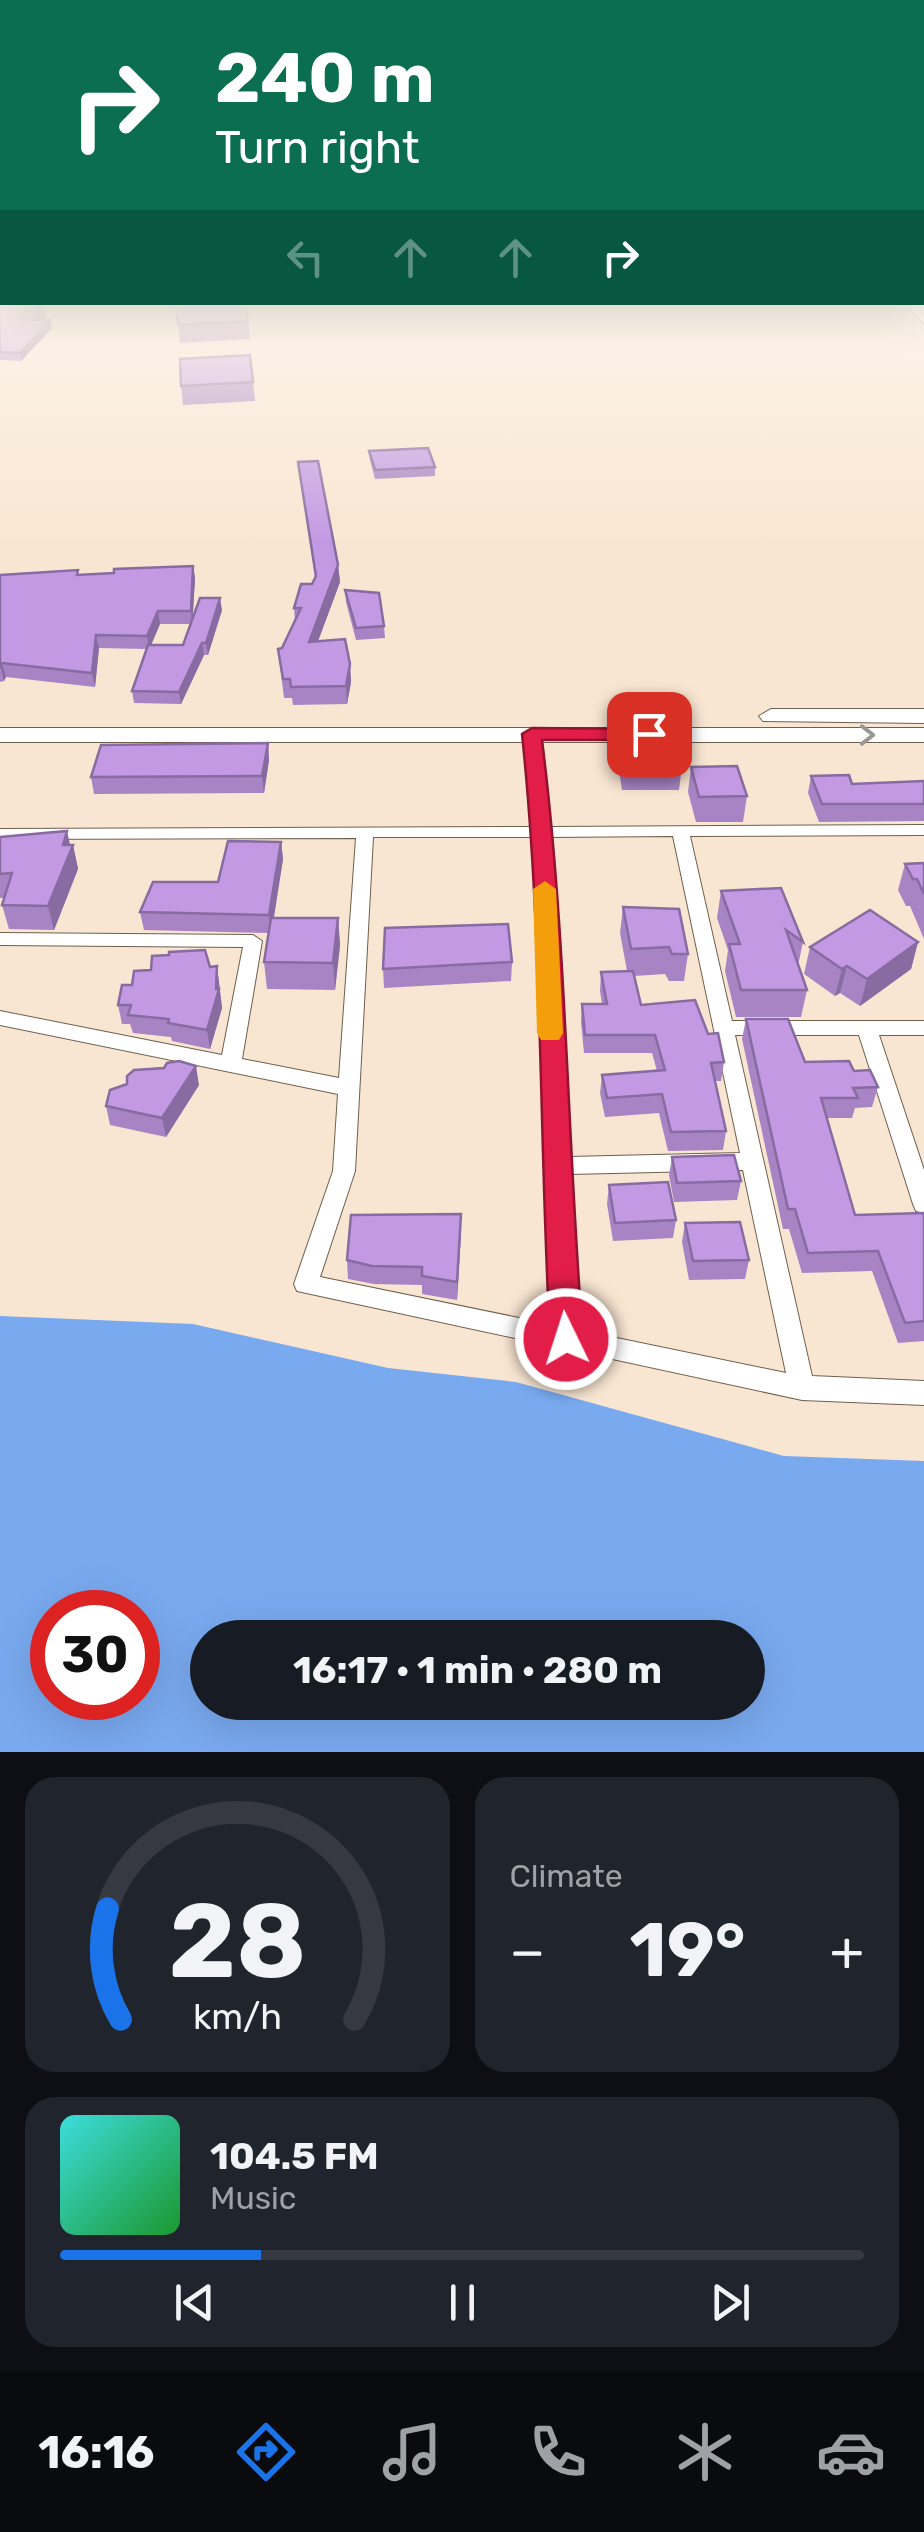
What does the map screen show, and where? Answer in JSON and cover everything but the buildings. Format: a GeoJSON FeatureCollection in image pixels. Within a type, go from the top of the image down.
{"type":"FeatureCollection","features":[{"type":"Feature","properties":{"kind":"main road"},"geometry":{"type":"LineString","coordinates":[[0,718],[924,716]]}},
{"type":"Feature","properties":{"kind":"main road"},"geometry":{"type":"LineString","coordinates":[[0,734],[924,736]]}},
{"type":"Feature","properties":{"kind":"street"},"geometry":{"type":"LineString","coordinates":[[532,734],[543,831],[555,1166],[566,1339]]}},
{"type":"Feature","properties":{"kind":"street"},"geometry":{"type":"LineString","coordinates":[[0,834],[924,830]]}},
{"type":"Feature","properties":{"kind":"street"},"geometry":{"type":"LineString","coordinates":[[681,832],[802,1388]]}},
{"type":"Feature","properties":{"kind":"street"},"geometry":{"type":"LineString","coordinates":[[364,833],[344,1171],[306,1284],[802,1388],[924,1393]]}},
{"type":"Feature","properties":{"kind":"street"},"geometry":{"type":"LineString","coordinates":[[0,939],[253,940],[231,1064]]}},
{"type":"Feature","properties":{"kind":"street"},"geometry":{"type":"LineString","coordinates":[[0,1018],[350,1088]]}},
{"type":"Feature","properties":{"kind":"street"},"geometry":{"type":"LineString","coordinates":[[726,1028],[924,1028]]}},
{"type":"Feature","properties":{"kind":"street"},"geometry":{"type":"LineString","coordinates":[[867,1028],[924,1204]]}},
{"type":"Feature","properties":{"kind":"street"},"geometry":{"type":"LineString","coordinates":[[555,1166],[753,1161]]}},
{"type":"Feature","properties":{"kind":"water"},"geometry":{"type":"Polygon","coordinates":[[[0,1316],[193,1324],[388,1368],[516,1382],[784,1456],[924,1461],[924,1752],[0,1752],[0,1316]]]}},
{"type":"Feature","properties":{"kind":"slow traffic"},"geometry":{"type":"LineString","coordinates":[[545,889],[550,1033]]}},
{"type":"Feature","properties":{"kind":"route"},"geometry":{"type":"LineString","coordinates":[[566,1339],[555,1166],[543,831],[532,734],[649,734]]}}]}
